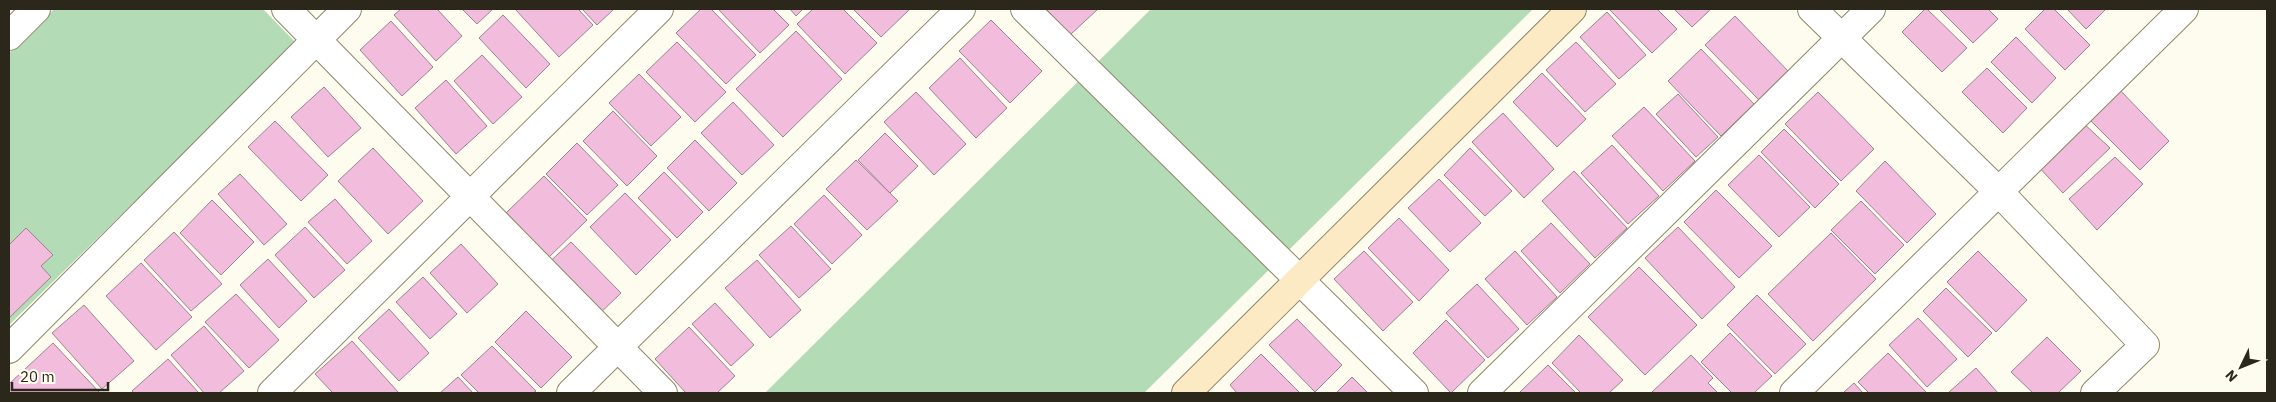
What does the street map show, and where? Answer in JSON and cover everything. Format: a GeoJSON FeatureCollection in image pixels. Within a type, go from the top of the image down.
{"type":"FeatureCollection","features":[{"type":"Feature","properties":{"kind":"street"},"geometry":{"type":"LineString","coordinates":[[9,36],[36,9]]}},
{"type":"Feature","properties":{"kind":"street"},"geometry":{"type":"LineString","coordinates":[[286,9],[662,393]]}},
{"type":"Feature","properties":{"kind":"street"},"geometry":{"type":"LineString","coordinates":[[9,349],[347,9]]}},
{"type":"Feature","properties":{"kind":"street"},"geometry":{"type":"LineString","coordinates":[[272,393],[658,9]]}},
{"type":"Feature","properties":{"kind":"street"},"geometry":{"type":"LineString","coordinates":[[571,393],[616,346],[961,9]]}},
{"type":"Feature","properties":{"kind":"street"},"geometry":{"type":"LineString","coordinates":[[1025,9],[1414,393]]}},
{"type":"Feature","properties":{"kind":"street"},"geometry":{"type":"LineString","coordinates":[[1186,393],[1572,9]]}},
{"type":"Feature","properties":{"kind":"street"},"geometry":{"type":"LineString","coordinates":[[1812,9],[1998,192],[2145,345],[2094,393]]}},
{"type":"Feature","properties":{"kind":"street"},"geometry":{"type":"LineString","coordinates":[[1482,393],[1871,9]]}},
{"type":"Feature","properties":{"kind":"street"},"geometry":{"type":"LineString","coordinates":[[1794,393],[2184,9]]}},
{"type":"Feature","properties":{"kind":"green space"},"geometry":{"type":"Polygon","coordinates":[[[54,9],[263,9],[296,43],[9,325],[9,53],[54,9]]]}},
{"type":"Feature","properties":{"kind":"green space"},"geometry":{"type":"Polygon","coordinates":[[[1151,9],[1533,9],[1144,393],[765,393],[1151,9]]]}},
{"type":"Feature","properties":{"kind":"building"},"geometry":{"type":"Polygon","coordinates":[[[401,9],[437,9],[462,36],[436,61],[394,15],[401,9]]]}},
{"type":"Feature","properties":{"kind":"building"},"geometry":{"type":"Polygon","coordinates":[[[462,9],[493,9],[477,24],[462,9]]]}},
{"type":"Feature","properties":{"kind":"building"},"geometry":{"type":"Polygon","coordinates":[[[515,9],[578,9],[593,25],[559,57],[515,9]]]}},
{"type":"Feature","properties":{"kind":"building"},"geometry":{"type":"Polygon","coordinates":[[[582,9],[614,9],[597,25],[582,9]]]}},
{"type":"Feature","properties":{"kind":"building"},"geometry":{"type":"Polygon","coordinates":[[[701,9],[711,9],[756,55],[726,84],[676,33],[701,9]]]}},
{"type":"Feature","properties":{"kind":"building"},"geometry":{"type":"Polygon","coordinates":[[[718,9],[773,9],[789,25],[760,53],[718,9]]]}},
{"type":"Feature","properties":{"kind":"building"},"geometry":{"type":"Polygon","coordinates":[[[790,9],[803,9],[796,16],[790,9]]]}},
{"type":"Feature","properties":{"kind":"building"},"geometry":{"type":"Polygon","coordinates":[[[813,9],[843,9],[877,43],[845,74],[797,24],[813,9]]]}},
{"type":"Feature","properties":{"kind":"building"},"geometry":{"type":"Polygon","coordinates":[[[853,9],[910,9],[881,37],[853,9]]]}},
{"type":"Feature","properties":{"kind":"building"},"geometry":{"type":"Polygon","coordinates":[[[1046,9],[1098,9],[1070,35],[1046,9]]]}},
{"type":"Feature","properties":{"kind":"building"},"geometry":{"type":"Polygon","coordinates":[[[1609,9],[1657,9],[1677,29],[1652,53],[1609,9]]]}},
{"type":"Feature","properties":{"kind":"building"},"geometry":{"type":"Polygon","coordinates":[[[1674,9],[1711,9],[1692,27],[1674,9]]]}},
{"type":"Feature","properties":{"kind":"building"},"geometry":{"type":"Polygon","coordinates":[[[1925,9],[1967,48],[1942,72],[1902,32],[1925,9]]]}},
{"type":"Feature","properties":{"kind":"building"},"geometry":{"type":"Polygon","coordinates":[[[1939,9],[1988,9],[1998,19],[1973,43],[1939,9]]]}},
{"type":"Feature","properties":{"kind":"building"},"geometry":{"type":"Polygon","coordinates":[[[2045,9],[2054,9],[2090,45],[2065,70],[2025,29],[2045,9]]]}},
{"type":"Feature","properties":{"kind":"building"},"geometry":{"type":"Polygon","coordinates":[[[2067,9],[2106,9],[2086,29],[2067,9]]]}},
{"type":"Feature","properties":{"kind":"building"},"geometry":{"type":"Polygon","coordinates":[[[1607,12],[1646,55],[1619,79],[1580,37],[1607,12]]]}},
{"type":"Feature","properties":{"kind":"building"},"geometry":{"type":"Polygon","coordinates":[[[503,15],[550,64],[526,88],[479,38],[503,15]]]}},
{"type":"Feature","properties":{"kind":"building"},"geometry":{"type":"Polygon","coordinates":[[[1735,16],[1789,72],[1759,100],[1705,45],[1735,16]]]}},
{"type":"Feature","properties":{"kind":"building"},"geometry":{"type":"Polygon","coordinates":[[[991,20],[1042,71],[1010,103],[959,51],[991,20]]]}},
{"type":"Feature","properties":{"kind":"building"},"geometry":{"type":"Polygon","coordinates":[[[391,21],[433,67],[402,96],[360,50],[391,21]]]}},
{"type":"Feature","properties":{"kind":"building"},"geometry":{"type":"Polygon","coordinates":[[[796,31],[842,79],[783,137],[736,89],[796,31]]]}},
{"type":"Feature","properties":{"kind":"building"},"geometry":{"type":"Polygon","coordinates":[[[2016,37],[2056,78],[2032,103],[1991,62],[2016,37]]]}},
{"type":"Feature","properties":{"kind":"building"},"geometry":{"type":"Polygon","coordinates":[[[677,42],[726,92],[695,122],[646,72],[677,42]]]}},
{"type":"Feature","properties":{"kind":"building"},"geometry":{"type":"Polygon","coordinates":[[[1576,42],[1616,84],[1585,112],[1546,70],[1576,42]]]}},
{"type":"Feature","properties":{"kind":"building"},"geometry":{"type":"Polygon","coordinates":[[[1701,49],[1754,104],[1721,136],[1668,81],[1701,49]]]}},
{"type":"Feature","properties":{"kind":"building"},"geometry":{"type":"Polygon","coordinates":[[[482,55],[522,97],[493,124],[454,81],[482,55]]]}},
{"type":"Feature","properties":{"kind":"building"},"geometry":{"type":"Polygon","coordinates":[[[960,58],[1007,108],[976,138],[929,88],[960,58]]]}},
{"type":"Feature","properties":{"kind":"building"},"geometry":{"type":"Polygon","coordinates":[[[1987,68],[2027,108],[2003,133],[1962,92],[1987,68]]]}},
{"type":"Feature","properties":{"kind":"building"},"geometry":{"type":"Polygon","coordinates":[[[1542,73],[1586,119],[1557,147],[1513,102],[1542,73]]]}},
{"type":"Feature","properties":{"kind":"building"},"geometry":{"type":"Polygon","coordinates":[[[639,74],[681,117],[651,146],[609,103],[639,74]]]}},
{"type":"Feature","properties":{"kind":"building"},"geometry":{"type":"Polygon","coordinates":[[[446,80],[487,126],[456,154],[415,108],[446,80]]]}},
{"type":"Feature","properties":{"kind":"building"},"geometry":{"type":"Polygon","coordinates":[[[324,87],[361,128],[328,157],[291,117],[324,87]]]}},
{"type":"Feature","properties":{"kind":"building"},"geometry":{"type":"Polygon","coordinates":[[[2118,88],[2169,141],[2140,170],[2088,118],[2118,88]]]}},
{"type":"Feature","properties":{"kind":"building"},"geometry":{"type":"Polygon","coordinates":[[[916,92],[966,144],[934,175],[884,122],[916,92]]]}},
{"type":"Feature","properties":{"kind":"building"},"geometry":{"type":"Polygon","coordinates":[[[1818,92],[1874,149],[1841,181],[1785,124],[1818,92]]]}},
{"type":"Feature","properties":{"kind":"building"},"geometry":{"type":"Polygon","coordinates":[[[1678,94],[1718,137],[1696,157],[1656,114],[1678,94]]]}},
{"type":"Feature","properties":{"kind":"building"},"geometry":{"type":"Polygon","coordinates":[[[733,102],[774,145],[742,175],[701,133],[733,102]]]}},
{"type":"Feature","properties":{"kind":"building"},"geometry":{"type":"Polygon","coordinates":[[[1644,107],[1695,161],[1663,191],[1612,136],[1644,107]]]}},
{"type":"Feature","properties":{"kind":"building"},"geometry":{"type":"Polygon","coordinates":[[[613,111],[657,156],[627,186],[583,141],[613,111]]]}},
{"type":"Feature","properties":{"kind":"building"},"geometry":{"type":"Polygon","coordinates":[[[1503,113],[1554,169],[1524,198],[1472,142],[1503,113]]]}},
{"type":"Feature","properties":{"kind":"building"},"geometry":{"type":"Polygon","coordinates":[[[275,121],[328,175],[301,201],[248,147],[275,121]]]}},
{"type":"Feature","properties":{"kind":"building"},"geometry":{"type":"Polygon","coordinates":[[[2081,121],[2110,148],[2063,193],[2035,163],[2081,121]]]}},
{"type":"Feature","properties":{"kind":"building"},"geometry":{"type":"Polygon","coordinates":[[[1784,129],[1839,184],[1815,208],[1761,152],[1784,129]]]}},
{"type":"Feature","properties":{"kind":"building"},"geometry":{"type":"Polygon","coordinates":[[[885,133],[918,166],[890,193],[858,160],[885,133]]]}},
{"type":"Feature","properties":{"kind":"building"},"geometry":{"type":"Polygon","coordinates":[[[695,140],[737,183],[709,211],[667,168],[695,140]]]}},
{"type":"Feature","properties":{"kind":"building"},"geometry":{"type":"Polygon","coordinates":[[[577,143],[618,185],[587,215],[546,174],[577,143]]]}},
{"type":"Feature","properties":{"kind":"building"},"geometry":{"type":"Polygon","coordinates":[[[1612,145],[1659,196],[1628,224],[1581,173],[1612,145]]]}},
{"type":"Feature","properties":{"kind":"building"},"geometry":{"type":"Polygon","coordinates":[[[373,148],[423,201],[388,234],[338,181],[373,148]]]}},
{"type":"Feature","properties":{"kind":"building"},"geometry":{"type":"Polygon","coordinates":[[[1470,148],[1512,191],[1485,216],[1444,175],[1470,148]]]}},
{"type":"Feature","properties":{"kind":"building"},"geometry":{"type":"Polygon","coordinates":[[[1759,155],[1810,207],[1779,237],[1728,185],[1759,155]]]}},
{"type":"Feature","properties":{"kind":"building"},"geometry":{"type":"Polygon","coordinates":[[[2115,157],[2143,184],[2097,230],[2069,199],[2115,157]]]}},
{"type":"Feature","properties":{"kind":"building"},"geometry":{"type":"Polygon","coordinates":[[[856,160],[898,201],[867,230],[826,189],[856,160]]]}},
{"type":"Feature","properties":{"kind":"building"},"geometry":{"type":"Polygon","coordinates":[[[1885,161],[1936,214],[1907,243],[1856,191],[1885,161]]]}},
{"type":"Feature","properties":{"kind":"building"},"geometry":{"type":"Polygon","coordinates":[[[1574,171],[1627,228],[1595,258],[1542,201],[1574,171]]]}},
{"type":"Feature","properties":{"kind":"building"},"geometry":{"type":"Polygon","coordinates":[[[664,172],[703,212],[677,238],[638,198],[664,172]]]}},
{"type":"Feature","properties":{"kind":"building"},"geometry":{"type":"Polygon","coordinates":[[[240,174],[287,224],[264,245],[218,194],[240,174]]]}},
{"type":"Feature","properties":{"kind":"building"},"geometry":{"type":"Polygon","coordinates":[[[544,176],[587,220],[546,260],[503,216],[544,176]]]}},
{"type":"Feature","properties":{"kind":"building"},"geometry":{"type":"Polygon","coordinates":[[[1439,179],[1481,223],[1450,252],[1408,208],[1439,179]]]}},
{"type":"Feature","properties":{"kind":"building"},"geometry":{"type":"Polygon","coordinates":[[[1716,190],[1772,246],[1739,278],[1684,222],[1716,190]]]}},
{"type":"Feature","properties":{"kind":"building"},"geometry":{"type":"Polygon","coordinates":[[[625,193],[671,240],[636,275],[590,227],[625,193]]]}},
{"type":"Feature","properties":{"kind":"building"},"geometry":{"type":"Polygon","coordinates":[[[824,195],[862,235],[832,264],[794,224],[824,195]]]}},
{"type":"Feature","properties":{"kind":"building"},"geometry":{"type":"Polygon","coordinates":[[[335,199],[372,241],[347,264],[308,222],[335,199]]]}},
{"type":"Feature","properties":{"kind":"building"},"geometry":{"type":"Polygon","coordinates":[[[212,200],[254,242],[221,275],[180,233],[212,200]]]}},
{"type":"Feature","properties":{"kind":"building"},"geometry":{"type":"Polygon","coordinates":[[[1861,201],[1904,245],[1875,274],[1831,230],[1861,201]]]}},
{"type":"Feature","properties":{"kind":"building"},"geometry":{"type":"Polygon","coordinates":[[[1399,218],[1449,270],[1419,301],[1368,248],[1399,218]]]}},
{"type":"Feature","properties":{"kind":"building"},"geometry":{"type":"Polygon","coordinates":[[[1551,223],[1590,264],[1560,293],[1521,251],[1551,223]]]}},
{"type":"Feature","properties":{"kind":"building"},"geometry":{"type":"Polygon","coordinates":[[[791,226],[831,269],[799,298],[759,255],[791,226]]]}},
{"type":"Feature","properties":{"kind":"building"},"geometry":{"type":"Polygon","coordinates":[[[305,227],[345,270],[314,298],[275,255],[305,227]]]}},
{"type":"Feature","properties":{"kind":"building"},"geometry":{"type":"Polygon","coordinates":[[[1678,227],[1735,287],[1702,319],[1645,258],[1678,227]]]}},
{"type":"Feature","properties":{"kind":"building"},"geometry":{"type":"Polygon","coordinates":[[[26,228],[53,255],[41,266],[51,277],[9,318],[9,245],[26,228]]]}},
{"type":"Feature","properties":{"kind":"building"},"geometry":{"type":"Polygon","coordinates":[[[174,232],[222,284],[191,311],[144,260],[174,232]]]}},
{"type":"Feature","properties":{"kind":"building"},"geometry":{"type":"Polygon","coordinates":[[[1831,233],[1876,279],[1813,341],[1768,294],[1831,233]]]}},
{"type":"Feature","properties":{"kind":"building"},"geometry":{"type":"Polygon","coordinates":[[[571,242],[621,293],[594,319],[544,267],[571,242]]]}},
{"type":"Feature","properties":{"kind":"building"},"geometry":{"type":"Polygon","coordinates":[[[461,244],[498,284],[467,313],[430,273],[461,244]]]}},
{"type":"Feature","properties":{"kind":"building"},"geometry":{"type":"Polygon","coordinates":[[[1364,251],[1413,302],[1383,331],[1334,279],[1364,251]]]}},
{"type":"Feature","properties":{"kind":"building"},"geometry":{"type":"Polygon","coordinates":[[[1515,251],[1557,297],[1527,325],[1485,279],[1515,251]]]}},
{"type":"Feature","properties":{"kind":"building"},"geometry":{"type":"Polygon","coordinates":[[[1978,251],[2027,300],[1996,332],[1947,282],[1978,251]]]}},
{"type":"Feature","properties":{"kind":"building"},"geometry":{"type":"Polygon","coordinates":[[[268,259],[307,301],[279,328],[240,285],[268,259]]]}},
{"type":"Feature","properties":{"kind":"building"},"geometry":{"type":"Polygon","coordinates":[[[757,260],[801,310],[770,338],[725,288],[757,260]]]}},
{"type":"Feature","properties":{"kind":"building"},"geometry":{"type":"Polygon","coordinates":[[[141,263],[192,317],[156,350],[106,296],[141,263]]]}},
{"type":"Feature","properties":{"kind":"building"},"geometry":{"type":"Polygon","coordinates":[[[1639,267],[1697,325],[1645,375],[1588,317],[1639,267]]]}},
{"type":"Feature","properties":{"kind":"building"},"geometry":{"type":"Polygon","coordinates":[[[423,277],[457,314],[430,339],[396,302],[423,277]]]}},
{"type":"Feature","properties":{"kind":"building"},"geometry":{"type":"Polygon","coordinates":[[[1477,284],[1519,329],[1488,358],[1446,313],[1477,284]]]}},
{"type":"Feature","properties":{"kind":"building"},"geometry":{"type":"Polygon","coordinates":[[[1946,288],[1992,333],[1968,357],[1923,311],[1946,288]]]}},
{"type":"Feature","properties":{"kind":"building"},"geometry":{"type":"Polygon","coordinates":[[[236,294],[279,340],[249,368],[205,322],[236,294]]]}},
{"type":"Feature","properties":{"kind":"building"},"geometry":{"type":"Polygon","coordinates":[[[1757,295],[1806,344],[1775,374],[1727,325],[1757,295]]]}},
{"type":"Feature","properties":{"kind":"building"},"geometry":{"type":"Polygon","coordinates":[[[715,303],[754,345],[731,366],[692,324],[715,303]]]}},
{"type":"Feature","properties":{"kind":"building"},"geometry":{"type":"Polygon","coordinates":[[[84,305],[134,361],[102,389],[52,333],[84,305]]]}},
{"type":"Feature","properties":{"kind":"building"},"geometry":{"type":"Polygon","coordinates":[[[389,309],[429,353],[399,381],[358,338],[389,309]]]}},
{"type":"Feature","properties":{"kind":"building"},"geometry":{"type":"Polygon","coordinates":[[[526,311],[572,357],[541,388],[495,342],[526,311]]]}},
{"type":"Feature","properties":{"kind":"building"},"geometry":{"type":"Polygon","coordinates":[[[1918,318],[1957,359],[1927,387],[1889,345],[1918,318]]]}},
{"type":"Feature","properties":{"kind":"building"},"geometry":{"type":"Polygon","coordinates":[[[1297,319],[1342,365],[1315,392],[1269,345],[1297,319]]]}},
{"type":"Feature","properties":{"kind":"building"},"geometry":{"type":"Polygon","coordinates":[[[1446,320],[1485,360],[1451,393],[1413,353],[1446,320]]]}},
{"type":"Feature","properties":{"kind":"building"},"geometry":{"type":"Polygon","coordinates":[[[204,326],[244,371],[219,393],[204,393],[171,355],[204,326]]]}},
{"type":"Feature","properties":{"kind":"building"},"geometry":{"type":"Polygon","coordinates":[[[689,327],[735,376],[717,393],[686,393],[655,359],[689,327]]]}},
{"type":"Feature","properties":{"kind":"building"},"geometry":{"type":"Polygon","coordinates":[[[1730,333],[1772,376],[1754,393],[1732,393],[1701,362],[1730,333]]]}},
{"type":"Feature","properties":{"kind":"building"},"geometry":{"type":"Polygon","coordinates":[[[1579,335],[1623,380],[1609,393],[1581,393],[1552,363],[1579,335]]]}},
{"type":"Feature","properties":{"kind":"building"},"geometry":{"type":"Polygon","coordinates":[[[2047,337],[2081,371],[2058,393],[2033,393],[2011,372],[2047,337]]]}},
{"type":"Feature","properties":{"kind":"building"},"geometry":{"type":"Polygon","coordinates":[[[352,341],[399,393],[333,393],[315,374],[352,341]]]}},
{"type":"Feature","properties":{"kind":"building"},"geometry":{"type":"Polygon","coordinates":[[[53,343],[100,393],[9,393],[9,384],[53,343]]]}},
{"type":"Feature","properties":{"kind":"building"},"geometry":{"type":"Polygon","coordinates":[[[492,346],[536,391],[533,393],[479,393],[461,375],[492,346]]]}},
{"type":"Feature","properties":{"kind":"building"},"geometry":{"type":"Polygon","coordinates":[[[1888,353],[1927,393],[1869,393],[1858,382],[1888,353]]]}},
{"type":"Feature","properties":{"kind":"building"},"geometry":{"type":"Polygon","coordinates":[[[1261,354],[1300,393],[1237,393],[1230,385],[1261,354]]]}},
{"type":"Feature","properties":{"kind":"building"},"geometry":{"type":"Polygon","coordinates":[[[1691,355],[1713,378],[1708,383],[1718,393],[1651,393],[1691,355]]]}},
{"type":"Feature","properties":{"kind":"building"},"geometry":{"type":"Polygon","coordinates":[[[168,359],[199,393],[134,393],[132,391],[168,359]]]}},
{"type":"Feature","properties":{"kind":"building"},"geometry":{"type":"Polygon","coordinates":[[[1548,365],[1576,393],[1519,393],[1548,365]]]}},
{"type":"Feature","properties":{"kind":"building"},"geometry":{"type":"Polygon","coordinates":[[[1976,368],[1998,393],[1948,393],[1976,368]]]}},
{"type":"Feature","properties":{"kind":"building"},"geometry":{"type":"Polygon","coordinates":[[[458,377],[473,393],[440,393],[458,377]]]}},
{"type":"Feature","properties":{"kind":"building"},"geometry":{"type":"Polygon","coordinates":[[[1352,377],[1368,393],[1336,393],[1352,377]]]}},
{"type":"Feature","properties":{"kind":"building"},"geometry":{"type":"Polygon","coordinates":[[[1854,383],[1863,393],[1843,393],[1854,383]]]}}]}
